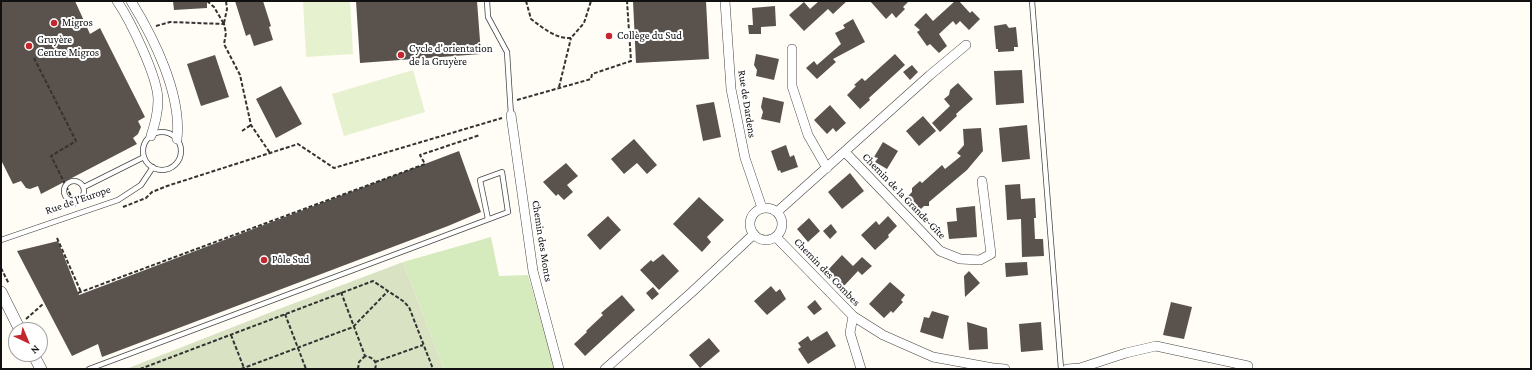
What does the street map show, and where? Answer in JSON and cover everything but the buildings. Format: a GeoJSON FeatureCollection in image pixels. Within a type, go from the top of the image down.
{"type":"FeatureCollection","features":[{"type":"Feature","properties":{"kind":"street"},"geometry":{"type":"LineString","coordinates":[[117,1],[136,36],[153,77],[158,98],[157,116],[151,136]]}},
{"type":"Feature","properties":{"kind":"street"},"geometry":{"type":"LineString","coordinates":[[131,1],[148,28],[164,66],[173,97],[178,125],[177,139]]}},
{"type":"Feature","properties":{"kind":"street","name":"Rue de Dardens"},"geometry":{"type":"LineString","coordinates":[[725,1],[731,89],[745,158],[762,208]]}},
{"type":"Feature","properties":{"kind":"street","name":"Chemin de la Grande-Gîte"},"geometry":{"type":"LineString","coordinates":[[778,212],[930,75],[966,45]]}},
{"type":"Feature","properties":{"kind":"street"},"geometry":{"type":"LineString","coordinates":[[792,49],[792,86],[808,135],[827,168]]}},
{"type":"Feature","properties":{"kind":"street","name":"Chemin des Monts"},"geometry":{"type":"LineString","coordinates":[[511,115],[533,271],[559,369]]}},
{"type":"Feature","properties":{"kind":"street","name":"Chemin de la Grande-Gîte"},"geometry":{"type":"LineString","coordinates":[[845,152],[940,251],[960,259],[980,260],[991,254],[982,181]]}},
{"type":"Feature","properties":{"kind":"street"},"geometry":{"type":"LineString","coordinates":[[762,208],[773,209],[778,212],[782,225],[776,237],[764,240],[758,238],[754,234],[751,227],[751,220],[754,213],[762,208]]}},
{"type":"Feature","properties":{"kind":"street"},"geometry":{"type":"LineString","coordinates":[[605,369],[692,292],[754,234]]}},
{"type":"Feature","properties":{"kind":"street","name":"Chemin des Combes"},"geometry":{"type":"LineString","coordinates":[[776,237],[853,316],[883,335],[933,357],[1000,369]]}},
{"type":"Feature","properties":{"kind":"street"},"geometry":{"type":"LineString","coordinates":[[1,292],[20,322]]}},
{"type":"Feature","properties":{"kind":"street"},"geometry":{"type":"LineString","coordinates":[[853,316],[850,333],[861,369]]}},
{"type":"Feature","properties":{"kind":"street"},"geometry":{"type":"LineString","coordinates":[[1067,369],[1080,368],[1126,353],[1156,346],[1248,366]]}},
{"type":"Feature","properties":{"kind":"lane"},"geometry":{"type":"LineString","coordinates":[[487,1],[488,18],[507,52],[511,115]]}},
{"type":"Feature","properties":{"kind":"lane"},"geometry":{"type":"LineString","coordinates":[[1032,1],[1061,369]]}},
{"type":"Feature","properties":{"kind":"lane"},"geometry":{"type":"LineString","coordinates":[[157,132],[165,132],[177,139],[181,149],[180,157],[175,164],[168,169],[160,170],[153,168],[147,163],[144,157],[143,148],[146,141],[151,136],[157,132]]}},
{"type":"Feature","properties":{"kind":"lane"},"geometry":{"type":"LineString","coordinates":[[84,187],[144,157]]}},
{"type":"Feature","properties":{"kind":"lane","name":"Rue de l'Europe"},"geometry":{"type":"LineString","coordinates":[[1,240],[118,200],[141,185],[153,168]]}},
{"type":"Feature","properties":{"kind":"lane"},"geometry":{"type":"LineString","coordinates":[[89,369],[508,212],[502,172],[480,180],[488,219]]}},
{"type":"Feature","properties":{"kind":"lane"},"geometry":{"type":"LineString","coordinates":[[74,180],[80,182],[84,187],[85,194],[81,199],[75,202],[68,199],[64,194],[64,187],[68,182],[74,180]]}},
{"type":"Feature","properties":{"kind":"path"},"geometry":{"type":"LineString","coordinates":[[207,1],[214,7],[224,24],[226,33],[224,44],[240,75],[251,125],[270,153]]}},
{"type":"Feature","properties":{"kind":"path"},"geometry":{"type":"LineString","coordinates":[[224,24],[227,9],[226,1]]}},
{"type":"Feature","properties":{"kind":"path"},"geometry":{"type":"LineString","coordinates":[[526,1],[530,20],[563,39],[571,38]]}},
{"type":"Feature","properties":{"kind":"path"},"geometry":{"type":"LineString","coordinates":[[559,87],[571,38],[584,23],[592,1]]}},
{"type":"Feature","properties":{"kind":"path"},"geometry":{"type":"LineString","coordinates":[[510,102],[590,79],[592,74],[631,61],[627,1]]}},
{"type":"Feature","properties":{"kind":"path"},"geometry":{"type":"LineString","coordinates":[[148,28],[170,22],[224,24]]}},
{"type":"Feature","properties":{"kind":"path"},"geometry":{"type":"LineString","coordinates":[[34,58],[76,141],[51,156],[76,207]]}},
{"type":"Feature","properties":{"kind":"path"},"geometry":{"type":"LineString","coordinates":[[118,209],[146,198],[152,192],[167,186],[298,144],[334,168],[511,115]]}},
{"type":"Feature","properties":{"kind":"path"},"geometry":{"type":"LineString","coordinates":[[242,131],[251,125]]}},
{"type":"Feature","properties":{"kind":"path"},"geometry":{"type":"LineString","coordinates":[[57,238],[79,293],[425,164],[420,155],[480,135]]}},
{"type":"Feature","properties":{"kind":"path"},"geometry":{"type":"LineString","coordinates":[[140,369],[373,281],[403,301],[409,307],[433,369]]}},
{"type":"Feature","properties":{"kind":"path"},"geometry":{"type":"LineString","coordinates":[[231,335],[243,369],[353,327],[388,291]]}},
{"type":"Feature","properties":{"kind":"path"},"geometry":{"type":"LineString","coordinates":[[341,292],[365,356]]}},
{"type":"Feature","properties":{"kind":"path"},"geometry":{"type":"LineString","coordinates":[[25,322],[44,304]]}},
{"type":"Feature","properties":{"kind":"path"},"geometry":{"type":"LineString","coordinates":[[285,314],[306,369]]}},
{"type":"Feature","properties":{"kind":"path"},"geometry":{"type":"LineString","coordinates":[[375,362],[423,345]]}},
{"type":"Feature","properties":{"kind":"path"},"geometry":{"type":"LineString","coordinates":[[365,356],[370,357],[375,362],[375,369]]}},
{"type":"Feature","properties":{"kind":"path"},"geometry":{"type":"LineString","coordinates":[[359,369],[359,362],[365,356]]}},
{"type":"Feature","properties":{"kind":"green space"},"geometry":{"type":"Polygon","coordinates":[[[303,1],[350,1],[353,54],[306,57],[303,1]]]}},
{"type":"Feature","properties":{"kind":"green space"},"geometry":{"type":"Polygon","coordinates":[[[413,70],[425,112],[344,136],[332,94],[413,70]]]}},
{"type":"Feature","properties":{"kind":"green space"},"geometry":{"type":"Polygon","coordinates":[[[491,237],[499,276],[528,275],[555,369],[444,369],[403,262],[491,237]]]}},
{"type":"Feature","properties":{"kind":"green space"},"geometry":{"type":"Polygon","coordinates":[[[403,262],[444,369],[126,369],[279,309],[403,262]]]}},
{"type":"Feature","properties":{"kind":"place","name":"Migros"},"geometry":{"type":"Point","coordinates":[54,23]}},
{"type":"Feature","properties":{"kind":"place","name":"Collège du Sud"},"geometry":{"type":"Point","coordinates":[609,36]}},
{"type":"Feature","properties":{"kind":"place","name":"Gruyère Centre Migros"},"geometry":{"type":"Point","coordinates":[29,46]}},
{"type":"Feature","properties":{"kind":"place","name":"Cycle d'orientation de la Gruyère"},"geometry":{"type":"Point","coordinates":[401,55]}},
{"type":"Feature","properties":{"kind":"place","name":"Pôle Sud"},"geometry":{"type":"Point","coordinates":[264,260]}}]}
